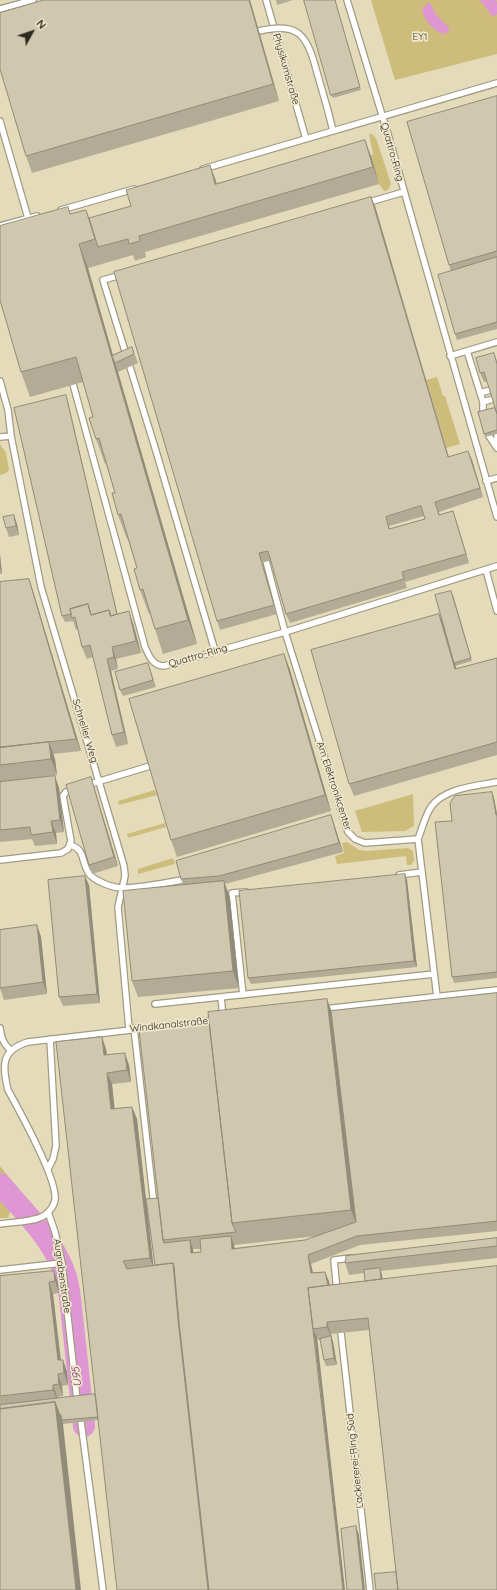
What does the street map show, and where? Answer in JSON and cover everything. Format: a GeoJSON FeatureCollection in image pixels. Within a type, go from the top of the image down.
{"type":"FeatureCollection","features":[{"type":"Feature","properties":{"kind":"lane"},"geometry":{"type":"LineString","coordinates":[[0,10],[33,0]]}},
{"type":"Feature","properties":{"kind":"lane","name":"Physikumstraße"},"geometry":{"type":"LineString","coordinates":[[266,0],[306,139]]}},
{"type":"Feature","properties":{"kind":"lane"},"geometry":{"type":"LineString","coordinates":[[347,0],[382,117],[497,83]]}},
{"type":"Feature","properties":{"kind":"lane"},"geometry":{"type":"LineString","coordinates":[[259,31],[277,27],[285,28],[293,30],[306,41],[311,51],[333,131]]}},
{"type":"Feature","properties":{"kind":"lane","name":"Quattro-Ring"},"geometry":{"type":"LineString","coordinates":[[197,170],[382,117],[486,481],[496,508],[497,517]]}},
{"type":"Feature","properties":{"kind":"lane"},"geometry":{"type":"LineString","coordinates":[[0,121],[28,218]]}},
{"type":"Feature","properties":{"kind":"lane"},"geometry":{"type":"LineString","coordinates":[[58,211],[137,188]]}},
{"type":"Feature","properties":{"kind":"lane"},"geometry":{"type":"LineString","coordinates":[[358,205],[404,192]]}},
{"type":"Feature","properties":{"kind":"lane"},"geometry":{"type":"LineString","coordinates":[[0,226],[43,214]]}},
{"type":"Feature","properties":{"kind":"lane"},"geometry":{"type":"LineString","coordinates":[[126,273],[103,280],[215,651]]}},
{"type":"Feature","properties":{"kind":"lane"},"geometry":{"type":"LineString","coordinates":[[450,356],[496,344]]}},
{"type":"Feature","properties":{"kind":"lane"},"geometry":{"type":"LineString","coordinates":[[467,351],[483,402],[490,412]]}},
{"type":"Feature","properties":{"kind":"lane","name":"Schneller Weg"},"geometry":{"type":"LineString","coordinates":[[0,381],[8,410],[11,436],[41,588],[100,781],[124,866],[125,876],[118,906],[155,1210]]}},
{"type":"Feature","properties":{"kind":"lane","name":"Quattro-Ring"},"geometry":{"type":"LineString","coordinates":[[73,384],[148,655],[157,665],[164,666],[285,632],[497,566]]}},
{"type":"Feature","properties":{"kind":"lane"},"geometry":{"type":"LineString","coordinates":[[480,393],[490,390]]}},
{"type":"Feature","properties":{"kind":"lane"},"geometry":{"type":"LineString","coordinates":[[483,402],[493,399]]}},
{"type":"Feature","properties":{"kind":"lane"},"geometry":{"type":"LineString","coordinates":[[483,402],[483,414]]}},
{"type":"Feature","properties":{"kind":"lane"},"geometry":{"type":"LineString","coordinates":[[497,434],[497,447]]}},
{"type":"Feature","properties":{"kind":"lane"},"geometry":{"type":"LineString","coordinates":[[0,437],[11,436]]}},
{"type":"Feature","properties":{"kind":"lane"},"geometry":{"type":"LineString","coordinates":[[489,436],[497,447]]}},
{"type":"Feature","properties":{"kind":"lane"},"geometry":{"type":"LineString","coordinates":[[486,481],[497,478]]}},
{"type":"Feature","properties":{"kind":"lane","name":"Am Elektronikcenter"},"geometry":{"type":"LineString","coordinates":[[266,562],[311,718],[348,832],[359,842],[365,843],[418,839]]}},
{"type":"Feature","properties":{"kind":"lane"},"geometry":{"type":"LineString","coordinates":[[486,570],[497,611]]}},
{"type":"Feature","properties":{"kind":"lane"},"geometry":{"type":"LineString","coordinates":[[402,590],[403,596]]}},
{"type":"Feature","properties":{"kind":"lane"},"geometry":{"type":"LineString","coordinates":[[304,720],[311,718]]}},
{"type":"Feature","properties":{"kind":"lane"},"geometry":{"type":"LineString","coordinates":[[0,860],[61,853],[68,849],[71,841],[63,799],[64,794],[68,790],[150,766]]}},
{"type":"Feature","properties":{"kind":"lane"},"geometry":{"type":"LineString","coordinates":[[437,997],[418,839],[431,808],[442,798],[465,789],[497,782]]}},
{"type":"Feature","properties":{"kind":"lane"},"geometry":{"type":"LineString","coordinates":[[70,845],[77,847],[80,850],[87,871],[95,880],[122,888],[182,880]]}},
{"type":"Feature","properties":{"kind":"lane"},"geometry":{"type":"LineString","coordinates":[[390,876],[422,872]]}},
{"type":"Feature","properties":{"kind":"lane"},"geometry":{"type":"LineString","coordinates":[[243,995],[232,893],[256,891]]}},
{"type":"Feature","properties":{"kind":"lane"},"geometry":{"type":"LineString","coordinates":[[155,1004],[434,974]]}},
{"type":"Feature","properties":{"kind":"lane"},"geometry":{"type":"LineString","coordinates":[[318,1009],[497,990]]}},
{"type":"Feature","properties":{"kind":"lane"},"geometry":{"type":"LineString","coordinates":[[221,997],[223,1019]]}},
{"type":"Feature","properties":{"kind":"lane","name":"Windkanalstraße"},"geometry":{"type":"LineString","coordinates":[[10,1050],[22,1043],[231,1018]]}},
{"type":"Feature","properties":{"kind":"lane"},"geometry":{"type":"LineString","coordinates":[[0,1029],[5,1045],[10,1050],[6,1057],[4,1066],[8,1090],[48,1169],[55,1191],[53,1207],[40,1218],[0,1224]]}},
{"type":"Feature","properties":{"kind":"lane"},"geometry":{"type":"LineString","coordinates":[[48,1169],[56,1146],[50,1039]]}},
{"type":"Feature","properties":{"kind":"lane","name":"Augrabenstraße"},"geometry":{"type":"LineString","coordinates":[[48,1212],[55,1232],[62,1263],[77,1400]]}},
{"type":"Feature","properties":{"kind":"lane"},"geometry":{"type":"LineString","coordinates":[[338,1297],[334,1260],[357,1258]]}},
{"type":"Feature","properties":{"kind":"lane"},"geometry":{"type":"LineString","coordinates":[[0,1270],[62,1263]]}},
{"type":"Feature","properties":{"kind":"lane","name":"Lackiererei-Ring Süd"},"geometry":{"type":"LineString","coordinates":[[341,1333],[370,1590]]}},
{"type":"Feature","properties":{"kind":"lane"},"geometry":{"type":"LineString","coordinates":[[81,1422],[102,1590]]}},
{"type":"Feature","properties":{"kind":"shaded area"},"geometry":{"type":"Polygon","coordinates":[[[0,0],[497,0],[497,1590],[0,1590],[0,0]]]}},
{"type":"Feature","properties":{"kind":"shaded area"},"geometry":{"type":"Polygon","coordinates":[[[479,0],[495,0],[497,2],[497,14],[493,17],[479,0]]]}},
{"type":"Feature","properties":{"kind":"shaded area"},"geometry":{"type":"Polygon","coordinates":[[[429,2],[437,16],[450,29],[445,34],[433,28],[423,13],[422,9],[429,2]]]}},
{"type":"Feature","properties":{"kind":"green space","name":"EY1"},"geometry":{"type":"Polygon","coordinates":[[[371,0],[497,0],[497,54],[395,80],[371,0]]]}},
{"type":"Feature","properties":{"kind":"green space"},"geometry":{"type":"Polygon","coordinates":[[[369,134],[372,134],[376,138],[391,184],[388,190],[384,191],[379,184],[371,156],[373,154],[369,134]]]}},
{"type":"Feature","properties":{"kind":"green space"},"geometry":{"type":"Polygon","coordinates":[[[437,377],[443,396],[445,396],[460,444],[446,448],[426,380],[437,377]]]}},
{"type":"Feature","properties":{"kind":"green space"},"geometry":{"type":"Polygon","coordinates":[[[0,444],[6,453],[9,470],[0,475],[0,444]]]}},
{"type":"Feature","properties":{"kind":"green space"},"geometry":{"type":"Polygon","coordinates":[[[155,790],[157,795],[119,805],[118,801],[155,790]]]}},
{"type":"Feature","properties":{"kind":"green space"},"geometry":{"type":"Polygon","coordinates":[[[413,794],[414,826],[405,831],[362,832],[355,811],[413,794]]]}},
{"type":"Feature","properties":{"kind":"green space"},"geometry":{"type":"Polygon","coordinates":[[[165,823],[166,827],[128,838],[127,834],[165,823]]]}},
{"type":"Feature","properties":{"kind":"green space"},"geometry":{"type":"Polygon","coordinates":[[[347,842],[359,850],[366,851],[408,848],[413,851],[414,861],[411,865],[407,865],[406,856],[337,864],[335,856],[344,853],[342,843],[347,842]]]}},
{"type":"Feature","properties":{"kind":"green space"},"geometry":{"type":"Polygon","coordinates":[[[173,858],[175,864],[138,874],[138,869],[173,858]]]}},
{"type":"Feature","properties":{"kind":"green space"},"geometry":{"type":"Polygon","coordinates":[[[0,1166],[18,1188],[8,1218],[0,1218],[0,1166]]]}},
{"type":"Feature","properties":{"kind":"building"},"geometry":{"type":"Polygon","coordinates":[[[44,0],[249,0],[273,84],[26,156],[0,69],[0,13],[44,0]]]}},
{"type":"Feature","properties":{"kind":"building"},"geometry":{"type":"Polygon","coordinates":[[[304,0],[335,0],[360,87],[331,95],[304,0]]]}},
{"type":"Feature","properties":{"kind":"building"},"geometry":{"type":"Polygon","coordinates":[[[497,96],[497,251],[449,265],[407,122],[497,96]]]}},
{"type":"Feature","properties":{"kind":"building"},"geometry":{"type":"Polygon","coordinates":[[[365,140],[373,167],[139,236],[140,241],[129,244],[128,239],[98,247],[89,218],[131,206],[126,190],[210,165],[215,184],[365,140]]]}},
{"type":"Feature","properties":{"kind":"building"},"geometry":{"type":"Polygon","coordinates":[[[371,197],[448,457],[468,451],[480,488],[435,502],[439,515],[453,511],[466,554],[402,572],[404,579],[286,614],[268,551],[259,553],[274,605],[217,621],[114,272],[371,197]],[[421,506],[386,517],[389,529],[425,519],[421,506]]]}},
{"type":"Feature","properties":{"kind":"building"},"geometry":{"type":"Polygon","coordinates":[[[68,207],[70,214],[86,210],[95,239],[79,244],[188,620],[155,629],[143,589],[140,590],[134,569],[137,568],[121,514],[118,515],[112,493],[115,493],[99,438],[96,439],[89,418],[93,417],[76,357],[21,372],[0,300],[0,226],[68,207]]]}},
{"type":"Feature","properties":{"kind":"building"},"geometry":{"type":"Polygon","coordinates":[[[497,257],[497,322],[455,334],[438,275],[497,257]]]}},
{"type":"Feature","properties":{"kind":"building"},"geometry":{"type":"Polygon","coordinates":[[[132,347],[134,354],[115,363],[112,356],[132,347]]]}},
{"type":"Feature","properties":{"kind":"building"},"geometry":{"type":"Polygon","coordinates":[[[494,353],[497,364],[497,414],[484,372],[480,373],[476,358],[494,353]]]}},
{"type":"Feature","properties":{"kind":"building"},"geometry":{"type":"Polygon","coordinates":[[[66,395],[117,614],[111,616],[109,610],[91,615],[88,604],[70,609],[71,614],[62,616],[14,408],[66,395]]]}},
{"type":"Feature","properties":{"kind":"building"},"geometry":{"type":"Polygon","coordinates":[[[495,408],[497,414],[497,430],[484,434],[478,412],[495,408]]]}},
{"type":"Feature","properties":{"kind":"building"},"geometry":{"type":"Polygon","coordinates":[[[14,515],[16,526],[6,528],[3,517],[14,515]]]}},
{"type":"Feature","properties":{"kind":"building"},"geometry":{"type":"Polygon","coordinates":[[[29,579],[76,739],[0,747],[0,582],[29,579]]]}},
{"type":"Feature","properties":{"kind":"building"},"geometry":{"type":"Polygon","coordinates":[[[451,591],[471,658],[454,663],[435,595],[451,591]]]}},
{"type":"Feature","properties":{"kind":"building"},"geometry":{"type":"Polygon","coordinates":[[[88,604],[91,615],[109,610],[110,616],[129,611],[136,641],[112,647],[114,657],[107,659],[124,732],[112,735],[90,645],[82,647],[75,617],[72,618],[70,609],[88,604]]]}},
{"type":"Feature","properties":{"kind":"building"},"geometry":{"type":"Polygon","coordinates":[[[439,614],[455,669],[497,658],[497,742],[349,784],[311,650],[439,614]]]}},
{"type":"Feature","properties":{"kind":"building"},"geometry":{"type":"Polygon","coordinates":[[[284,654],[325,795],[171,840],[129,699],[284,654]]]}},
{"type":"Feature","properties":{"kind":"building"},"geometry":{"type":"Polygon","coordinates":[[[148,663],[153,680],[120,690],[115,672],[148,663]]]}},
{"type":"Feature","properties":{"kind":"building"},"geometry":{"type":"Polygon","coordinates":[[[49,742],[51,759],[0,765],[0,748],[49,742]]]}},
{"type":"Feature","properties":{"kind":"building"},"geometry":{"type":"Polygon","coordinates":[[[55,776],[60,820],[51,821],[53,832],[31,835],[30,827],[0,830],[0,782],[55,776]]]}},
{"type":"Feature","properties":{"kind":"building"},"geometry":{"type":"Polygon","coordinates":[[[91,777],[114,857],[89,865],[66,785],[91,777]]]}},
{"type":"Feature","properties":{"kind":"building"},"geometry":{"type":"Polygon","coordinates":[[[492,792],[497,815],[497,972],[452,977],[435,822],[452,821],[450,803],[455,796],[492,792]]]}},
{"type":"Feature","properties":{"kind":"building"},"geometry":{"type":"Polygon","coordinates":[[[331,815],[339,843],[219,876],[181,879],[176,861],[331,815]]]}},
{"type":"Feature","properties":{"kind":"building"},"geometry":{"type":"Polygon","coordinates":[[[405,874],[414,961],[248,978],[239,891],[405,874]]]}},
{"type":"Feature","properties":{"kind":"building"},"geometry":{"type":"Polygon","coordinates":[[[85,876],[97,994],[59,997],[48,880],[85,876]]]}},
{"type":"Feature","properties":{"kind":"building"},"geometry":{"type":"Polygon","coordinates":[[[224,881],[233,971],[132,981],[123,891],[224,881]]]}},
{"type":"Feature","properties":{"kind":"building"},"geometry":{"type":"Polygon","coordinates":[[[37,925],[43,982],[0,988],[0,930],[37,925]]]}},
{"type":"Feature","properties":{"kind":"building"},"geometry":{"type":"Polygon","coordinates":[[[497,993],[497,1221],[357,1236],[308,1255],[311,1273],[325,1272],[328,1285],[308,1288],[343,1590],[209,1590],[174,1266],[173,1263],[155,1265],[146,1199],[158,1198],[164,1243],[190,1240],[191,1253],[201,1252],[200,1239],[231,1236],[232,1249],[305,1240],[356,1222],[331,1011],[497,993]]]}},
{"type":"Feature","properties":{"kind":"building"},"geometry":{"type":"Polygon","coordinates":[[[327,999],[351,1210],[232,1223],[208,1012],[327,999]]]}},
{"type":"Feature","properties":{"kind":"building"},"geometry":{"type":"Polygon","coordinates":[[[209,1022],[232,1223],[236,1232],[163,1240],[139,1030],[209,1022]]]}},
{"type":"Feature","properties":{"kind":"building"},"geometry":{"type":"Polygon","coordinates":[[[102,1037],[104,1055],[125,1053],[127,1070],[107,1073],[111,1109],[132,1107],[150,1258],[123,1261],[127,1269],[173,1263],[208,1590],[117,1590],[56,1042],[102,1037]]]}},
{"type":"Feature","properties":{"kind":"building"},"geometry":{"type":"Polygon","coordinates":[[[497,1238],[497,1246],[345,1263],[346,1256],[497,1238]]]}},
{"type":"Feature","properties":{"kind":"building"},"geometry":{"type":"Polygon","coordinates":[[[497,1266],[497,1590],[398,1590],[368,1318],[327,1322],[327,1327],[313,1329],[308,1288],[497,1266]]]}},
{"type":"Feature","properties":{"kind":"building"},"geometry":{"type":"Polygon","coordinates":[[[380,1268],[381,1279],[365,1281],[364,1270],[380,1268]]]}},
{"type":"Feature","properties":{"kind":"building"},"geometry":{"type":"Polygon","coordinates":[[[54,1271],[55,1281],[49,1282],[58,1360],[63,1360],[64,1373],[58,1374],[59,1384],[53,1385],[53,1390],[0,1396],[0,1276],[54,1271]]]}},
{"type":"Feature","properties":{"kind":"building"},"geometry":{"type":"Polygon","coordinates":[[[331,1336],[334,1358],[324,1360],[320,1339],[331,1336]]]}},
{"type":"Feature","properties":{"kind":"building"},"geometry":{"type":"Polygon","coordinates":[[[95,1394],[98,1417],[62,1420],[55,1402],[0,1409],[0,1405],[95,1394]]]}},
{"type":"Feature","properties":{"kind":"building"},"geometry":{"type":"Polygon","coordinates":[[[55,1402],[76,1590],[0,1590],[0,1409],[55,1402]]]}},
{"type":"Feature","properties":{"kind":"building"},"geometry":{"type":"Polygon","coordinates":[[[356,1526],[363,1590],[347,1590],[341,1529],[356,1526]]]}},
{"type":"Feature","properties":{"kind":"building"},"geometry":{"type":"Polygon","coordinates":[[[396,1572],[398,1590],[376,1590],[374,1574],[396,1572]]]}},
{"type":"Feature","properties":{"kind":"waterway","name":"U95"},"geometry":{"type":"LineString","coordinates":[[0,1184],[29,1216],[46,1239],[61,1264],[66,1277],[70,1298],[84,1426]]}},
{"type":"Feature","properties":{"kind":"waterway","name":"U95"},"geometry":{"type":"LineString","coordinates":[[0,1186],[19,1206]]}}]}
